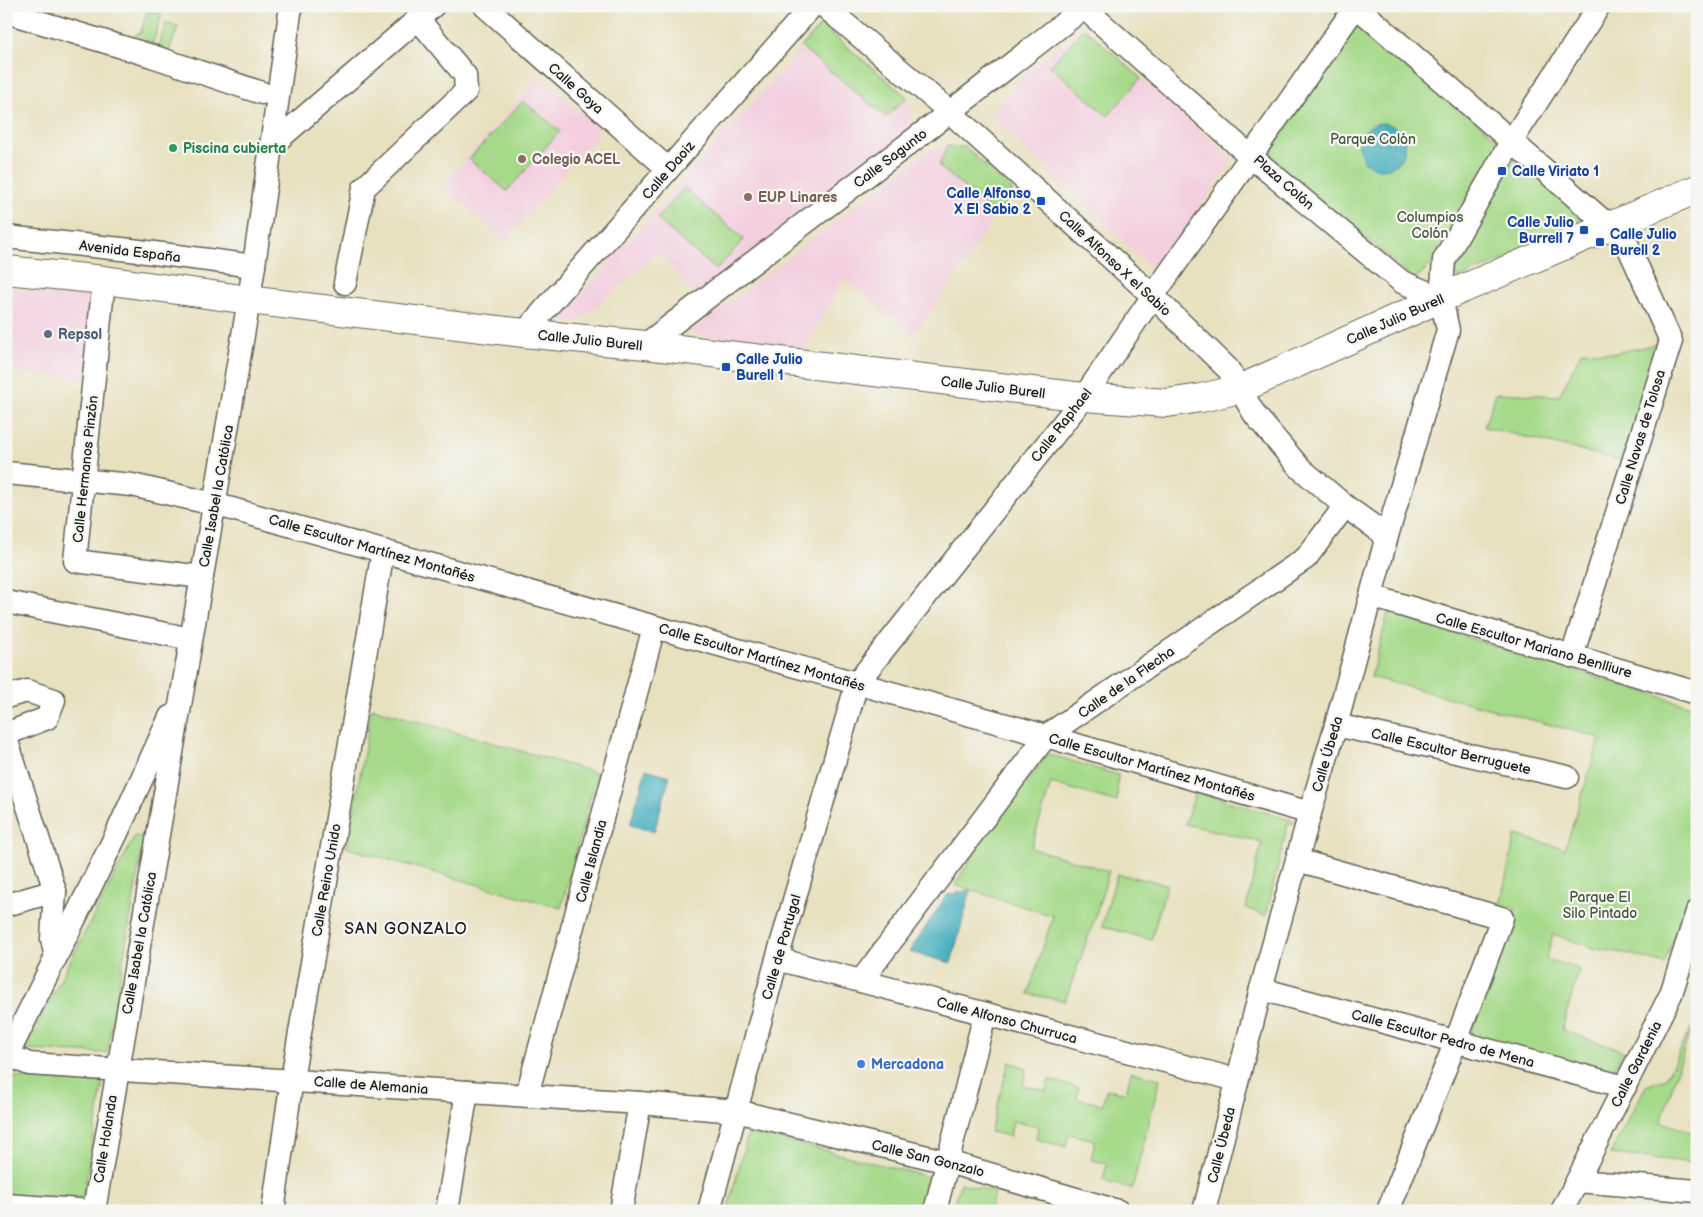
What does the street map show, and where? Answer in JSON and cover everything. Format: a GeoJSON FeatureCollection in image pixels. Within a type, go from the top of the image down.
{"type":"FeatureCollection","features":[{"type":"Feature","properties":{"kind":"main road","name":"Calle Julio Burell"},"geometry":{"type":"LineString","coordinates":[[249,300],[1084,397],[1167,403],[1240,389],[1441,298],[1697,189]]}},
{"type":"Feature","properties":{"kind":"main road"},"geometry":{"type":"LineString","coordinates":[[6,270],[104,280],[249,300]]}},
{"type":"Feature","properties":{"kind":"street","name":"Calle Isabel la Católica"},"geometry":{"type":"LineString","coordinates":[[117,1068],[249,300],[273,144],[291,6]]}},
{"type":"Feature","properties":{"kind":"street","name":"Calle Goya"},"geometry":{"type":"LineString","coordinates":[[485,6],[668,169]]}},
{"type":"Feature","properties":{"kind":"street","name":"Calle Daoiz"},"geometry":{"type":"LineString","coordinates":[[524,333],[812,6]]}},
{"type":"Feature","properties":{"kind":"street","name":"Calle Alfonso X el Sabio"},"geometry":{"type":"LineString","coordinates":[[824,6],[950,112],[1153,296],[1228,369],[1255,416],[1300,468],[1346,506],[1387,536]]}},
{"type":"Feature","properties":{"kind":"street","name":"Plaza Colón"},"geometry":{"type":"LineString","coordinates":[[1441,298],[1402,282],[1250,156],[1356,6],[1602,220],[1618,224]]}},
{"type":"Feature","properties":{"kind":"street"},"geometry":{"type":"LineString","coordinates":[[1441,298],[1444,260],[1511,142],[1599,6]]}},
{"type":"Feature","properties":{"kind":"street"},"geometry":{"type":"LineString","coordinates":[[1084,7],[1250,156]]}},
{"type":"Feature","properties":{"kind":"street","name":"Calle Sagunto"},"geometry":{"type":"LineString","coordinates":[[645,345],[1084,7]]}},
{"type":"Feature","properties":{"kind":"street"},"geometry":{"type":"LineString","coordinates":[[273,144],[425,13],[464,75],[466,91],[364,188],[345,283]]}},
{"type":"Feature","properties":{"kind":"street"},"geometry":{"type":"LineString","coordinates":[[14,14],[262,92]]}},
{"type":"Feature","properties":{"kind":"street","name":"Calle Raphael"},"geometry":{"type":"LineString","coordinates":[[857,684],[1084,397],[1250,156]]}},
{"type":"Feature","properties":{"kind":"street","name":"Calle Navas de Tolosa"},"geometry":{"type":"LineString","coordinates":[[1572,656],[1671,341],[1618,224]]}},
{"type":"Feature","properties":{"kind":"street","name":"Avenida España"},"geometry":{"type":"LineString","coordinates":[[6,237],[131,250],[254,266]]}},
{"type":"Feature","properties":{"kind":"street","name":"Calle Hermanos Pinzón"},"geometry":{"type":"LineString","coordinates":[[104,280],[75,562],[202,577]]}},
{"type":"Feature","properties":{"kind":"street","name":"Calle Úbeda"},"geometry":{"type":"LineString","coordinates":[[1204,1211],[1261,989],[1310,812],[1336,725],[1387,536],[1448,330],[1441,298]]}},
{"type":"Feature","properties":{"kind":"street","name":"Calle Escultor Martínez Montañés"},"geometry":{"type":"LineString","coordinates":[[6,473],[132,485],[214,504],[1046,736],[1310,812]]}},
{"type":"Feature","properties":{"kind":"street","name":"Calle de la Flecha"},"geometry":{"type":"LineString","coordinates":[[861,981],[1046,736],[1306,558],[1346,506]]}},
{"type":"Feature","properties":{"kind":"street","name":"Calle Reino Unido"},"geometry":{"type":"LineString","coordinates":[[273,1211],[292,1079],[383,551]]}},
{"type":"Feature","properties":{"kind":"street","name":"Calle Escultor Mariano Benlliure"},"geometry":{"type":"LineString","coordinates":[[1371,596],[1697,693]]}},
{"type":"Feature","properties":{"kind":"street"},"geometry":{"type":"LineString","coordinates":[[6,602],[191,639]]}},
{"type":"Feature","properties":{"kind":"street","name":"Calle Islandia"},"geometry":{"type":"LineString","coordinates":[[527,1095],[654,627]]}},
{"type":"Feature","properties":{"kind":"street","name":"Calle de Portugal"},"geometry":{"type":"LineString","coordinates":[[709,1211],[777,959],[857,684]]}},
{"type":"Feature","properties":{"kind":"street"},"geometry":{"type":"LineString","coordinates":[[6,698],[27,691],[54,700],[47,718],[6,734]]}},
{"type":"Feature","properties":{"kind":"street","name":"Calle Isabel la Católica"},"geometry":{"type":"LineString","coordinates":[[7,1055],[116,836],[182,691]]}},
{"type":"Feature","properties":{"kind":"street","name":"Calle Escultor Berruguete"},"geometry":{"type":"LineString","coordinates":[[1336,725],[1567,777]]}},
{"type":"Feature","properties":{"kind":"street"},"geometry":{"type":"LineString","coordinates":[[6,738],[55,891],[52,939],[56,957]]}},
{"type":"Feature","properties":{"kind":"street","name":"Calle Isabel la Católica"},"geometry":{"type":"LineString","coordinates":[[116,836],[141,816],[160,819]]}},
{"type":"Feature","properties":{"kind":"street"},"geometry":{"type":"LineString","coordinates":[[1297,860],[1502,918],[1456,1041],[1388,1211]]}},
{"type":"Feature","properties":{"kind":"street"},"geometry":{"type":"LineString","coordinates":[[6,905],[55,891]]}},
{"type":"Feature","properties":{"kind":"street","name":"Calle Gardenia"},"geometry":{"type":"LineString","coordinates":[[1562,1211],[1671,994],[1697,912]]}},
{"type":"Feature","properties":{"kind":"street","name":"Calle Alfonso Churruca"},"geometry":{"type":"LineString","coordinates":[[777,959],[1237,1080]]}},
{"type":"Feature","properties":{"kind":"street","name":"Calle Escultor Pedro de Mena"},"geometry":{"type":"LineString","coordinates":[[1261,989],[1625,1087]]}},
{"type":"Feature","properties":{"kind":"street"},"geometry":{"type":"LineString","coordinates":[[935,1211],[986,1014]]}},
{"type":"Feature","properties":{"kind":"street","name":"Calle de Alemania"},"geometry":{"type":"LineString","coordinates":[[7,1055],[29,1064],[292,1079],[736,1111]]}},
{"type":"Feature","properties":{"kind":"street","name":"Calle Holanda"},"geometry":{"type":"LineString","coordinates":[[94,1211],[117,1068]]}},
{"type":"Feature","properties":{"kind":"street"},"geometry":{"type":"LineString","coordinates":[[447,1211],[467,1092]]}},
{"type":"Feature","properties":{"kind":"street"},"geometry":{"type":"LineString","coordinates":[[622,1211],[640,1103]]}},
{"type":"Feature","properties":{"kind":"street","name":"Calle San Gonzalo"},"geometry":{"type":"LineString","coordinates":[[736,1111],[948,1162],[1118,1211]]}},
{"type":"Feature","properties":{"kind":"street"},"geometry":{"type":"LineString","coordinates":[[1578,1181],[1697,1191]]}},
{"type":"Feature","properties":{"kind":"street"},"geometry":{"type":"LineString","coordinates":[[6,1206],[94,1211]]}},
{"type":"Feature","properties":{"kind":"shaded area","name":"EUP Linares"},"geometry":{"type":"Polygon","coordinates":[[[821,25],[907,97],[912,115],[907,136],[694,295],[660,252],[577,322],[559,319],[821,25]]]}},
{"type":"Feature","properties":{"kind":"shaded area"},"geometry":{"type":"Polygon","coordinates":[[[1084,28],[1233,160],[1155,271],[991,116],[1031,67],[1084,28]]]}},
{"type":"Feature","properties":{"kind":"shaded area","name":"Colegio ACEL"},"geometry":{"type":"Polygon","coordinates":[[[540,76],[601,131],[505,240],[442,186],[540,76]]]}},
{"type":"Feature","properties":{"kind":"shaded area","name":"EUP Linares"},"geometry":{"type":"Polygon","coordinates":[[[947,146],[965,147],[1013,191],[913,336],[844,278],[801,356],[689,333],[929,150],[947,146]]]}},
{"type":"Feature","properties":{"kind":"shaded area","name":"Repsol"},"geometry":{"type":"Polygon","coordinates":[[[6,288],[93,298],[86,378],[6,370],[6,288]]]}},
{"type":"Feature","properties":{"kind":"green space"},"geometry":{"type":"Polygon","coordinates":[[[148,10],[162,14],[152,46],[134,40],[137,33],[140,34],[148,10]]]}},
{"type":"Feature","properties":{"kind":"green space","name":"Parque Colón"},"geometry":{"type":"Polygon","coordinates":[[[1358,19],[1503,144],[1437,259],[1415,279],[1262,153],[1358,19]]]}},
{"type":"Feature","properties":{"kind":"green space"},"geometry":{"type":"Polygon","coordinates":[[[166,23],[178,27],[169,52],[158,48],[166,23]]]}},
{"type":"Feature","properties":{"kind":"green space"},"geometry":{"type":"Polygon","coordinates":[[[821,25],[907,97],[886,117],[801,47],[821,25]]]}},
{"type":"Feature","properties":{"kind":"green space"},"geometry":{"type":"Polygon","coordinates":[[[1084,28],[1141,78],[1108,116],[1050,66],[1084,28]]]}},
{"type":"Feature","properties":{"kind":"green space"},"geometry":{"type":"Polygon","coordinates":[[[523,101],[560,131],[507,191],[469,159],[523,101]]]}},
{"type":"Feature","properties":{"kind":"green space"},"geometry":{"type":"Polygon","coordinates":[[[947,146],[965,147],[1013,191],[997,215],[939,166],[947,146]]]}},
{"type":"Feature","properties":{"kind":"green space"},"geometry":{"type":"Polygon","coordinates":[[[1514,155],[1589,223],[1458,279],[1452,264],[1514,155]]]}},
{"type":"Feature","properties":{"kind":"green space"},"geometry":{"type":"Polygon","coordinates":[[[684,188],[744,239],[716,270],[657,219],[684,188]]]}},
{"type":"Feature","properties":{"kind":"green space"},"geometry":{"type":"Polygon","coordinates":[[[1662,343],[1624,461],[1484,427],[1496,393],[1559,396],[1582,351],[1615,353],[1662,343]]]}},
{"type":"Feature","properties":{"kind":"green space","name":"Parque El Silo Pintado"},"geometry":{"type":"Polygon","coordinates":[[[1388,613],[1697,708],[1697,873],[1664,964],[1631,954],[1595,949],[1553,934],[1546,959],[1579,969],[1562,1030],[1623,1051],[1611,1075],[1470,1035],[1515,908],[1500,905],[1515,835],[1565,849],[1600,738],[1371,677],[1388,613]]]}},
{"type":"Feature","properties":{"kind":"green space"},"geometry":{"type":"Polygon","coordinates":[[[372,708],[597,773],[561,908],[347,848],[372,708]]]}},
{"type":"Feature","properties":{"kind":"green space"},"geometry":{"type":"Polygon","coordinates":[[[1048,754],[1118,775],[1117,802],[1051,783],[1031,848],[1109,871],[1094,921],[1065,1001],[1028,994],[1053,916],[955,885],[985,836],[1048,754]]]}},
{"type":"Feature","properties":{"kind":"green space"},"geometry":{"type":"Polygon","coordinates":[[[1196,792],[1298,822],[1288,824],[1266,916],[1246,908],[1262,842],[1185,824],[1196,792]]]}},
{"type":"Feature","properties":{"kind":"green space"},"geometry":{"type":"Polygon","coordinates":[[[135,836],[144,838],[107,1053],[24,1050],[135,836]]]}},
{"type":"Feature","properties":{"kind":"green space"},"geometry":{"type":"Polygon","coordinates":[[[1117,874],[1167,884],[1151,940],[1102,926],[1117,874]]]}},
{"type":"Feature","properties":{"kind":"green space"},"geometry":{"type":"Polygon","coordinates":[[[1691,1028],[1661,1122],[1697,1134],[1697,1163],[1610,1154],[1646,1086],[1666,1078],[1691,1028]]]}},
{"type":"Feature","properties":{"kind":"green space"},"geometry":{"type":"Polygon","coordinates":[[[1009,1062],[1027,1068],[1023,1085],[1046,1091],[1049,1080],[1079,1088],[1077,1098],[1102,1105],[1107,1089],[1126,1093],[1131,1072],[1160,1079],[1132,1189],[1103,1181],[1107,1163],[1091,1160],[1095,1140],[1069,1134],[1066,1147],[1036,1139],[1038,1127],[1013,1121],[1010,1136],[990,1132],[1009,1062]]]}},
{"type":"Feature","properties":{"kind":"green space"},"geometry":{"type":"Polygon","coordinates":[[[9,1077],[103,1082],[83,1198],[6,1195],[6,1082],[9,1077]]]}},
{"type":"Feature","properties":{"kind":"green space"},"geometry":{"type":"Polygon","coordinates":[[[749,1131],[928,1177],[919,1211],[727,1211],[749,1131]]]}},
{"type":"Feature","properties":{"kind":"green space"},"geometry":{"type":"Polygon","coordinates":[[[961,1183],[995,1193],[989,1211],[951,1211],[961,1183]]]}},
{"type":"Feature","properties":{"kind":"water"},"geometry":{"type":"Polygon","coordinates":[[[1378,123],[1386,123],[1395,127],[1401,133],[1405,146],[1401,159],[1395,165],[1386,169],[1378,169],[1369,165],[1363,159],[1359,150],[1359,142],[1363,133],[1369,127],[1378,123]]]}},
{"type":"Feature","properties":{"kind":"water"},"geometry":{"type":"Polygon","coordinates":[[[646,769],[670,776],[654,832],[630,825],[646,769]]]}},
{"type":"Feature","properties":{"kind":"water"},"geometry":{"type":"Polygon","coordinates":[[[971,890],[951,963],[909,952],[947,895],[971,890]]]}},
{"type":"Feature","properties":{"kind":"place","name":"Piscina cubierta"},"geometry":{"type":"Point","coordinates":[173,148]}},
{"type":"Feature","properties":{"kind":"place","name":"Colegio ACEL"},"geometry":{"type":"Point","coordinates":[522,159]}},
{"type":"Feature","properties":{"kind":"place","name":"Calle Viriato 1"},"geometry":{"type":"Point","coordinates":[1502,171]}},
{"type":"Feature","properties":{"kind":"place","name":"EUP Linares"},"geometry":{"type":"Point","coordinates":[748,197]}},
{"type":"Feature","properties":{"kind":"place","name":"Calle Alfonso X El Sabio 2"},"geometry":{"type":"Point","coordinates":[1041,201]}},
{"type":"Feature","properties":{"kind":"place","name":"Calle Julio Burrell 7"},"geometry":{"type":"Point","coordinates":[1584,230]}},
{"type":"Feature","properties":{"kind":"place","name":"Calle Julio Burell 2"},"geometry":{"type":"Point","coordinates":[1600,242]}},
{"type":"Feature","properties":{"kind":"place","name":"Repsol"},"geometry":{"type":"Point","coordinates":[48,334]}},
{"type":"Feature","properties":{"kind":"place","name":"Calle Julio Burell 1"},"geometry":{"type":"Point","coordinates":[726,367]}},
{"type":"Feature","properties":{"kind":"place","name":"Mercadona"},"geometry":{"type":"Point","coordinates":[861,1064]}},
{"type":"Feature","properties":{"kind":"district","name":"SAN GONZALO"},"geometry":{"type":"Point","coordinates":[406,928]}},
{"type":"Feature","properties":{"kind":"park label","name":"Columpios Colón"},"geometry":{"type":"Point","coordinates":[1430,226]}}]}
